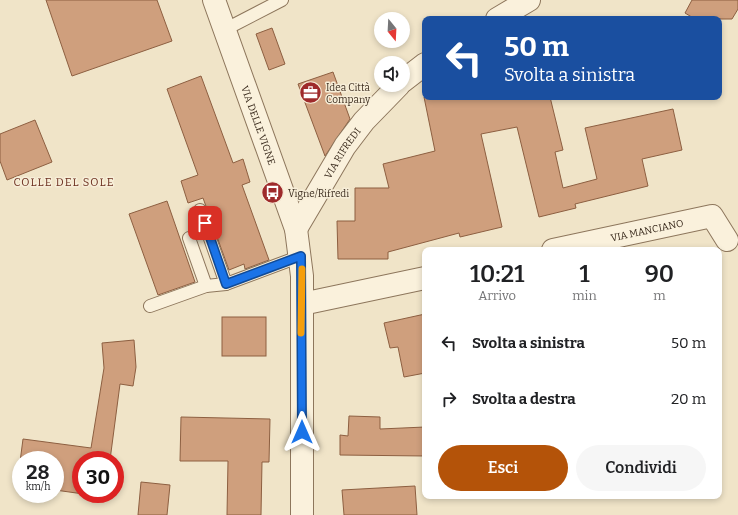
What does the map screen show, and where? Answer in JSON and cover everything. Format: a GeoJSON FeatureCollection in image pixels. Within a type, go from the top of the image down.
{"type":"FeatureCollection","features":[{"type":"Feature","properties":{"kind":"street","name":"VIA DELLE VIGNE"},"geometry":{"type":"LineString","coordinates":[[214,0],[296,229],[301,256],[302,515]]}},
{"type":"Feature","properties":{"kind":"street"},"geometry":{"type":"LineString","coordinates":[[502,16],[529,0]]}},
{"type":"Feature","properties":{"kind":"street"},"geometry":{"type":"LineString","coordinates":[[410,76],[422,66]]}},
{"type":"Feature","properties":{"kind":"street","name":"VIA RIFREDI"},"geometry":{"type":"LineString","coordinates":[[296,229],[345,146],[364,121],[392,92]]}},
{"type":"Feature","properties":{"kind":"street","name":"VIA MANCIANO"},"geometry":{"type":"LineString","coordinates":[[567,247],[712,216],[727,240]]}},
{"type":"Feature","properties":{"kind":"street"},"geometry":{"type":"LineString","coordinates":[[302,304],[422,279]]}},
{"type":"Feature","properties":{"kind":"lane"},"geometry":{"type":"LineString","coordinates":[[224,30],[282,0]]}},
{"type":"Feature","properties":{"kind":"lane"},"geometry":{"type":"LineString","coordinates":[[200,210],[226,284]]}},
{"type":"Feature","properties":{"kind":"lane"},"geometry":{"type":"LineString","coordinates":[[189,238],[206,286]]}},
{"type":"Feature","properties":{"kind":"lane"},"geometry":{"type":"LineString","coordinates":[[150,306],[206,286],[226,284],[301,256]]}},
{"type":"Feature","properties":{"kind":"building"},"geometry":{"type":"Polygon","coordinates":[[[46,0],[157,0],[172,41],[72,76],[46,0]]]}},
{"type":"Feature","properties":{"kind":"building"},"geometry":{"type":"Polygon","coordinates":[[[692,0],[738,0],[738,9],[732,19],[722,19],[722,16],[690,16],[685,13],[692,0]]]}},
{"type":"Feature","properties":{"kind":"building"},"geometry":{"type":"Polygon","coordinates":[[[272,28],[285,64],[269,70],[256,34],[272,28]]]}},
{"type":"Feature","properties":{"kind":"building"},"geometry":{"type":"Polygon","coordinates":[[[333,72],[350,119],[325,156],[298,84],[333,72]]]}},
{"type":"Feature","properties":{"kind":"building"},"geometry":{"type":"Polygon","coordinates":[[[201,76],[233,163],[243,159],[250,182],[242,185],[269,260],[245,269],[244,264],[229,270],[203,198],[188,203],[181,181],[198,175],[167,89],[201,76]]]}},
{"type":"Feature","properties":{"kind":"building"},"geometry":{"type":"Polygon","coordinates":[[[425,100],[551,100],[563,150],[555,152],[563,188],[597,179],[585,128],[673,109],[682,150],[642,159],[648,186],[575,204],[576,208],[539,217],[517,127],[481,134],[502,227],[460,237],[459,233],[388,252],[388,259],[338,259],[337,221],[355,221],[355,188],[389,188],[383,164],[435,151],[425,100]]]}},
{"type":"Feature","properties":{"kind":"building"},"geometry":{"type":"Polygon","coordinates":[[[35,120],[52,162],[7,180],[0,161],[0,134],[35,120]]]}},
{"type":"Feature","properties":{"kind":"building"},"geometry":{"type":"Polygon","coordinates":[[[167,201],[195,282],[158,295],[129,214],[167,201]]]}},
{"type":"Feature","properties":{"kind":"building"},"geometry":{"type":"Polygon","coordinates":[[[422,315],[422,374],[404,377],[398,347],[390,348],[384,323],[422,315]]]}},
{"type":"Feature","properties":{"kind":"building"},"geometry":{"type":"Polygon","coordinates":[[[222,317],[266,317],[266,356],[222,356],[222,317]]]}},
{"type":"Feature","properties":{"kind":"building"},"geometry":{"type":"Polygon","coordinates":[[[134,340],[136,367],[133,386],[120,384],[111,451],[72,451],[72,493],[64,491],[64,451],[21,451],[23,439],[91,448],[104,368],[102,343],[134,340]]]}},
{"type":"Feature","properties":{"kind":"building"},"geometry":{"type":"Polygon","coordinates":[[[349,416],[380,417],[380,429],[422,427],[422,456],[340,455],[340,435],[348,436],[349,416]]]}},
{"type":"Feature","properties":{"kind":"building"},"geometry":{"type":"Polygon","coordinates":[[[181,417],[270,419],[269,462],[262,462],[261,515],[227,515],[228,461],[180,461],[181,417]]]}},
{"type":"Feature","properties":{"kind":"building"},"geometry":{"type":"Polygon","coordinates":[[[141,482],[170,485],[167,515],[138,515],[141,482]]]}},
{"type":"Feature","properties":{"kind":"building"},"geometry":{"type":"Polygon","coordinates":[[[415,486],[417,515],[344,515],[342,490],[415,486]]]}},
{"type":"Feature","properties":{"kind":"slow traffic"},"geometry":{"type":"LineString","coordinates":[[301,333],[302,269]]}},
{"type":"Feature","properties":{"kind":"place","name":"Idea Città Company"},"geometry":{"type":"Point","coordinates":[311,93]}},
{"type":"Feature","properties":{"kind":"place","name":"Vigne/Rifredi"},"geometry":{"type":"Point","coordinates":[272,193]}},
{"type":"Feature","properties":{"kind":"district","name":"COLLE DEL SOLE"},"geometry":{"type":"Point","coordinates":[64,182]}},
{"type":"Feature","properties":{"kind":"route"},"geometry":{"type":"LineString","coordinates":[[205,223],[226,284],[301,256],[302,432]]}}]}
